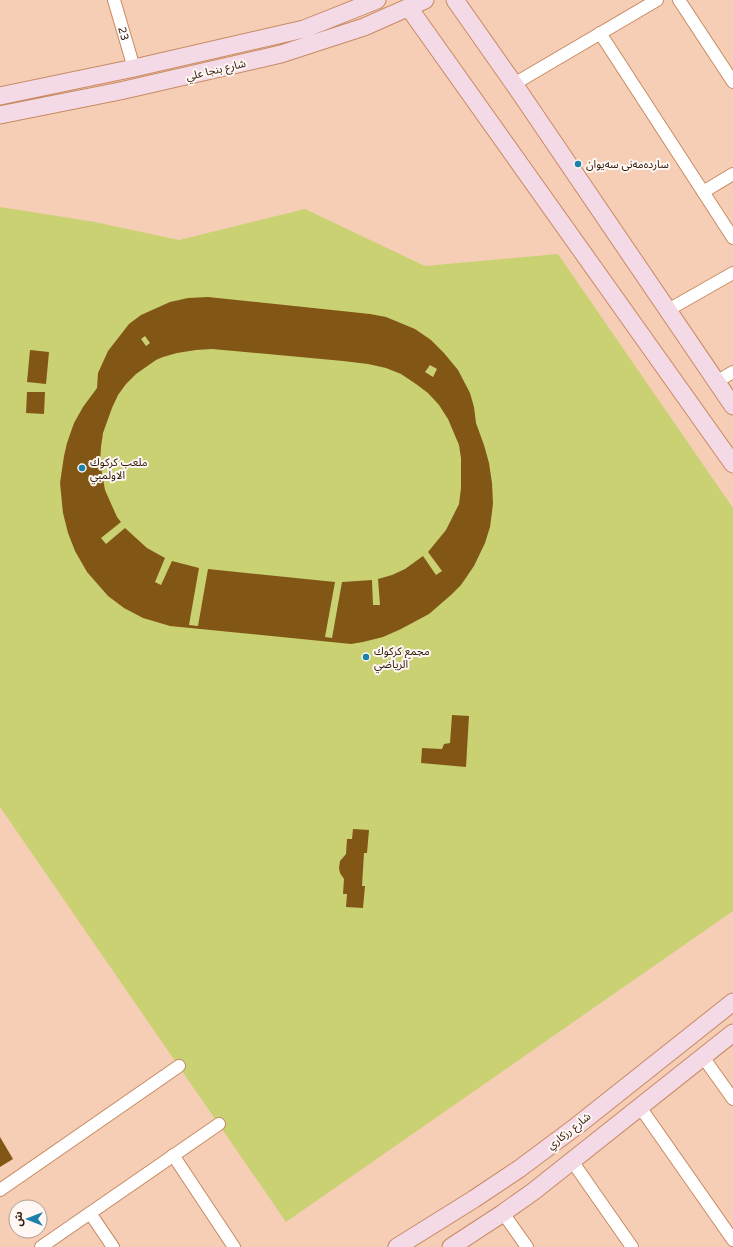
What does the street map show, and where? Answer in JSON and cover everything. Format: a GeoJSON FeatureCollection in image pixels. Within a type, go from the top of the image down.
{"type":"FeatureCollection","features":[{"type":"Feature","properties":{"kind":"street","name":"23"},"geometry":{"type":"LineString","coordinates":[[114,0],[134,68]]}},
{"type":"Feature","properties":{"kind":"street","name":"شارع بنجا علي"},"geometry":{"type":"LineString","coordinates":[[0,96],[134,68],[304,29],[377,0]]}},
{"type":"Feature","properties":{"kind":"street","name":"شارع بنجا علي"},"geometry":{"type":"LineString","coordinates":[[0,115],[120,91],[281,54],[364,26],[425,0]]}},
{"type":"Feature","properties":{"kind":"street"},"geometry":{"type":"LineString","coordinates":[[455,0],[514,84],[733,406]]}},
{"type":"Feature","properties":{"kind":"street"},"geometry":{"type":"LineString","coordinates":[[514,84],[656,0]]}},
{"type":"Feature","properties":{"kind":"street"},"geometry":{"type":"LineString","coordinates":[[679,0],[733,82]]}},
{"type":"Feature","properties":{"kind":"street"},"geometry":{"type":"LineString","coordinates":[[409,8],[733,464]]}},
{"type":"Feature","properties":{"kind":"street"},"geometry":{"type":"LineString","coordinates":[[600,33],[733,238]]}},
{"type":"Feature","properties":{"kind":"street"},"geometry":{"type":"LineString","coordinates":[[188,55],[193,75]]}},
{"type":"Feature","properties":{"kind":"street"},"geometry":{"type":"LineString","coordinates":[[703,192],[733,174]]}},
{"type":"Feature","properties":{"kind":"street"},"geometry":{"type":"LineString","coordinates":[[668,310],[733,273]]}},
{"type":"Feature","properties":{"kind":"street"},"geometry":{"type":"LineString","coordinates":[[716,382],[733,372]]}},
{"type":"Feature","properties":{"kind":"street","name":"شارع رزكاري"},"geometry":{"type":"LineString","coordinates":[[397,1247],[520,1169],[733,1002]]}},
{"type":"Feature","properties":{"kind":"street"},"geometry":{"type":"LineString","coordinates":[[451,1247],[534,1191],[733,1033]]}},
{"type":"Feature","properties":{"kind":"street"},"geometry":{"type":"LineString","coordinates":[[703,1057],[733,1100]]}},
{"type":"Feature","properties":{"kind":"street"},"geometry":{"type":"LineString","coordinates":[[0,1190],[179,1066]]}},
{"type":"Feature","properties":{"kind":"street"},"geometry":{"type":"LineString","coordinates":[[640,1107],[733,1240]]}},
{"type":"Feature","properties":{"kind":"street"},"geometry":{"type":"LineString","coordinates":[[41,1247],[219,1124]]}},
{"type":"Feature","properties":{"kind":"street"},"geometry":{"type":"LineString","coordinates":[[174,1155],[234,1247]]}},
{"type":"Feature","properties":{"kind":"street"},"geometry":{"type":"LineString","coordinates":[[572,1161],[632,1247]]}},
{"type":"Feature","properties":{"kind":"street"},"geometry":{"type":"LineString","coordinates":[[520,1169],[534,1191]]}},
{"type":"Feature","properties":{"kind":"street"},"geometry":{"type":"LineString","coordinates":[[90,1213],[113,1247]]}},
{"type":"Feature","properties":{"kind":"street"},"geometry":{"type":"LineString","coordinates":[[503,1213],[527,1247]]}},
{"type":"Feature","properties":{"kind":"green space","name":"مجمع كركوك الرياضي"},"geometry":{"type":"Polygon","coordinates":[[[0,207],[95,222],[179,240],[305,209],[425,266],[558,254],[733,508],[733,911],[286,1222],[0,807],[0,207]]]}},
{"type":"Feature","properties":{"kind":"building","name":"ملعب كركوك الاولمبي"},"geometry":{"type":"Polygon","coordinates":[[[208,297],[386,317],[415,329],[431,340],[458,370],[470,393],[476,423],[489,463],[492,483],[492,512],[490,527],[485,543],[474,566],[461,585],[429,614],[383,637],[351,644],[170,626],[143,618],[124,608],[108,596],[87,572],[75,551],[68,533],[63,513],[60,483],[67,443],[74,423],[83,407],[97,388],[98,373],[108,351],[129,324],[141,315],[170,302],[188,298],[208,297]],[[145,336],[141,339],[146,346],[150,343],[145,336]],[[212,349],[177,353],[156,360],[136,374],[126,384],[118,395],[103,433],[100,462],[105,490],[117,517],[121,522],[101,538],[106,544],[125,528],[147,548],[165,558],[155,582],[161,585],[172,561],[199,568],[189,625],[198,626],[208,569],[335,582],[325,637],[332,638],[342,582],[372,580],[373,605],[380,605],[378,579],[405,569],[423,556],[436,575],[442,571],[428,552],[446,530],[459,504],[461,488],[461,458],[459,445],[448,419],[439,405],[428,393],[401,374],[386,368],[368,364],[212,349]],[[430,365],[425,372],[433,377],[437,369],[430,365]]]}},
{"type":"Feature","properties":{"kind":"building"},"geometry":{"type":"Polygon","coordinates":[[[30,350],[49,352],[46,384],[27,382],[30,350]]]}},
{"type":"Feature","properties":{"kind":"building"},"geometry":{"type":"Polygon","coordinates":[[[27,392],[45,392],[44,414],[26,413],[27,392]]]}},
{"type":"Feature","properties":{"kind":"building"},"geometry":{"type":"Polygon","coordinates":[[[452,715],[469,716],[466,767],[421,763],[422,748],[442,749],[444,744],[450,743],[452,715]]]}},
{"type":"Feature","properties":{"kind":"building"},"geometry":{"type":"Polygon","coordinates":[[[353,829],[369,830],[367,853],[364,853],[362,886],[365,886],[363,908],[346,907],[347,894],[343,894],[344,879],[339,868],[340,861],[346,854],[347,839],[352,839],[353,829]]]}},
{"type":"Feature","properties":{"kind":"building"},"geometry":{"type":"Polygon","coordinates":[[[0,1137],[13,1159],[0,1167],[0,1137]]]}},
{"type":"Feature","properties":{"kind":"place","name":"ساردەمەنی سەیوان"},"geometry":{"type":"Point","coordinates":[578,164]}},
{"type":"Feature","properties":{"kind":"place","name":"ملعب كركوك الاولمبي"},"geometry":{"type":"Point","coordinates":[82,468]}},
{"type":"Feature","properties":{"kind":"place","name":"مجمع كركوك الرياضي"},"geometry":{"type":"Point","coordinates":[366,657]}}]}
